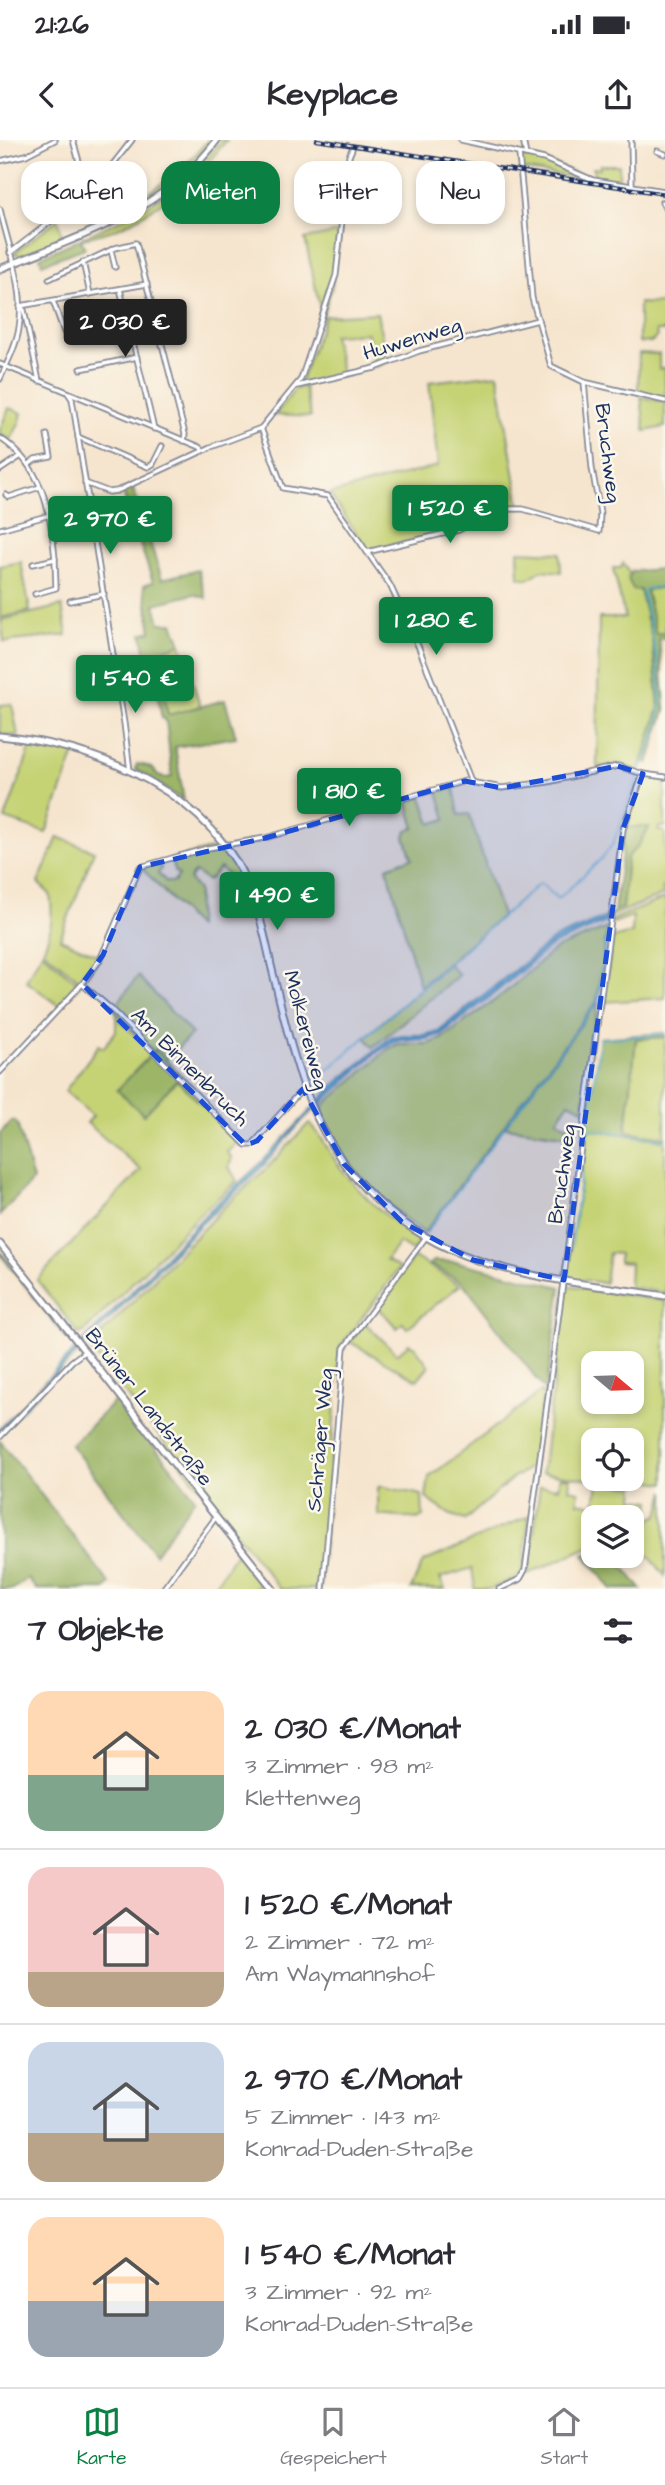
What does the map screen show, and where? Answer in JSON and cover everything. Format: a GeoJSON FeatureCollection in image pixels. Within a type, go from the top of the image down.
{"type":"FeatureCollection","features":[{"type":"Feature","properties":{"kind":"main road"},"geometry":{"type":"LineString","coordinates":[[0,269],[135,210],[180,180],[217,140]]}},
{"type":"Feature","properties":{"kind":"main road","name":"Molkereiweg"},"geometry":{"type":"LineString","coordinates":[[0,737],[66,747],[130,771],[178,800],[205,823],[224,845],[247,882],[257,909],[304,1091],[310,1105],[333,1149],[385,1208],[426,1237],[455,1253],[491,1266],[665,1296]]}},
{"type":"Feature","properties":{"kind":"main road","name":"Brüner Landstraße"},"geometry":{"type":"LineString","coordinates":[[0,1244],[273,1589]]}},
{"type":"Feature","properties":{"kind":"street"},"geometry":{"type":"LineString","coordinates":[[0,161],[26,155],[55,140]]}},
{"type":"Feature","properties":{"kind":"street"},"geometry":{"type":"LineString","coordinates":[[73,140],[79,161]]}},
{"type":"Feature","properties":{"kind":"street"},"geometry":{"type":"LineString","coordinates":[[117,161],[132,140]]}},
{"type":"Feature","properties":{"kind":"street"},"geometry":{"type":"LineString","coordinates":[[461,140],[544,159],[593,180],[665,191]]}},
{"type":"Feature","properties":{"kind":"street"},"geometry":{"type":"LineString","coordinates":[[523,140],[526,155]]}},
{"type":"Feature","properties":{"kind":"street"},"geometry":{"type":"LineString","coordinates":[[631,140],[632,186]]}},
{"type":"Feature","properties":{"kind":"street"},"geometry":{"type":"LineString","coordinates":[[85,483],[113,492],[203,450],[261,428],[295,387],[333,288],[340,257],[352,149]]}},
{"type":"Feature","properties":{"kind":"street"},"geometry":{"type":"LineString","coordinates":[[657,151],[665,153]]}},
{"type":"Feature","properties":{"kind":"street","name":"Bruchweg"},"geometry":{"type":"LineString","coordinates":[[367,552],[459,530],[464,527],[472,512],[481,509],[523,509],[595,531],[599,528],[600,513],[592,468],[584,382],[551,366],[532,298],[519,154]]}},
{"type":"Feature","properties":{"kind":"street"},"geometry":{"type":"LineString","coordinates":[[662,202],[665,208]]}},
{"type":"Feature","properties":{"kind":"street"},"geometry":{"type":"LineString","coordinates":[[0,209],[20,306],[20,326],[0,379]]}},
{"type":"Feature","properties":{"kind":"street"},"geometry":{"type":"LineString","coordinates":[[10,253],[48,224]]}},
{"type":"Feature","properties":{"kind":"street"},"geometry":{"type":"LineString","coordinates":[[49,279],[111,250],[136,243],[185,435],[184,441]]}},
{"type":"Feature","properties":{"kind":"street"},"geometry":{"type":"LineString","coordinates":[[111,250],[115,267]]}},
{"type":"Feature","properties":{"kind":"street"},"geometry":{"type":"LineString","coordinates":[[83,262],[90,294]]}},
{"type":"Feature","properties":{"kind":"street"},"geometry":{"type":"LineString","coordinates":[[20,306],[146,284]]}},
{"type":"Feature","properties":{"kind":"street"},"geometry":{"type":"LineString","coordinates":[[120,289],[154,429]]}},
{"type":"Feature","properties":{"kind":"street"},"geometry":{"type":"LineString","coordinates":[[53,301],[64,332],[93,328]]}},
{"type":"Feature","properties":{"kind":"street"},"geometry":{"type":"LineString","coordinates":[[20,306],[24,310],[39,381]]}},
{"type":"Feature","properties":{"kind":"street","name":"Huwenweg"},"geometry":{"type":"LineString","coordinates":[[295,387],[375,368],[419,351],[538,320]]}},
{"type":"Feature","properties":{"kind":"street"},"geometry":{"type":"LineString","coordinates":[[20,326],[29,332]]}},
{"type":"Feature","properties":{"kind":"street"},"geometry":{"type":"LineString","coordinates":[[80,369],[137,357]]}},
{"type":"Feature","properties":{"kind":"street"},"geometry":{"type":"LineString","coordinates":[[0,363],[203,450]]}},
{"type":"Feature","properties":{"kind":"street"},"geometry":{"type":"LineString","coordinates":[[584,382],[665,401]]}},
{"type":"Feature","properties":{"kind":"street"},"geometry":{"type":"LineString","coordinates":[[68,393],[72,399],[104,594],[130,771]]}},
{"type":"Feature","properties":{"kind":"street"},"geometry":{"type":"LineString","coordinates":[[261,428],[283,488],[328,496],[390,585],[419,648],[471,781]]}},
{"type":"Feature","properties":{"kind":"street"},"geometry":{"type":"LineString","coordinates":[[28,465],[35,460],[51,457],[47,435]]}},
{"type":"Feature","properties":{"kind":"street"},"geometry":{"type":"LineString","coordinates":[[78,437],[148,467],[153,464],[162,446]]}},
{"type":"Feature","properties":{"kind":"street"},"geometry":{"type":"LineString","coordinates":[[0,438],[28,465],[41,486],[49,515],[56,588],[35,594]]}},
{"type":"Feature","properties":{"kind":"street"},"geometry":{"type":"LineString","coordinates":[[0,470],[21,456]]}},
{"type":"Feature","properties":{"kind":"street"},"geometry":{"type":"LineString","coordinates":[[6,495],[9,497],[41,486]]}},
{"type":"Feature","properties":{"kind":"street"},"geometry":{"type":"LineString","coordinates":[[0,530],[89,504]]}},
{"type":"Feature","properties":{"kind":"street"},"geometry":{"type":"LineString","coordinates":[[33,564],[55,559]]}},
{"type":"Feature","properties":{"kind":"street"},"geometry":{"type":"LineString","coordinates":[[70,601],[104,594]]}},
{"type":"Feature","properties":{"kind":"street"},"geometry":{"type":"LineString","coordinates":[[0,1072],[82,985],[103,955],[140,867],[224,845],[265,838],[471,781],[502,788],[548,782],[611,767],[624,767],[665,777]]}},
{"type":"Feature","properties":{"kind":"street","name":"Bruchweg"},"geometry":{"type":"LineString","coordinates":[[499,1589],[520,1579],[525,1570],[623,829],[640,773]]}},
{"type":"Feature","properties":{"kind":"street","name":"Am Binnenbruch"},"geometry":{"type":"LineString","coordinates":[[82,985],[110,1008],[246,1145],[252,1145],[298,1094],[304,1091]]}},
{"type":"Feature","properties":{"kind":"street","name":"Schräger Weg"},"geometry":{"type":"LineString","coordinates":[[323,1589],[344,1348],[426,1237]]}},
{"type":"Feature","properties":{"kind":"street"},"geometry":{"type":"LineString","coordinates":[[0,1437],[85,1350]]}},
{"type":"Feature","properties":{"kind":"street"},"geometry":{"type":"LineString","coordinates":[[163,1589],[216,1517]]}},
{"type":"Feature","properties":{"kind":"highlighted area"},"geometry":{"type":"Polygon","coordinates":[[[618,766],[643,774],[623,829],[564,1280],[473,1260],[402,1222],[344,1164],[303,1089],[257,1141],[246,1145],[82,984],[103,955],[140,867],[265,838],[465,781],[502,788],[618,766]]]}},
{"type":"Feature","properties":{"kind":"green space"},"geometry":{"type":"Polygon","coordinates":[[[208,140],[213,140],[195,161],[189,161],[208,140]]]}},
{"type":"Feature","properties":{"kind":"green space"},"geometry":{"type":"Polygon","coordinates":[[[221,140],[227,140],[208,161],[203,161],[221,140]]]}},
{"type":"Feature","properties":{"kind":"green space"},"geometry":{"type":"Polygon","coordinates":[[[524,156],[543,160],[596,181],[521,169],[520,160],[524,156]]]}},
{"type":"Feature","properties":{"kind":"green space"},"geometry":{"type":"Polygon","coordinates":[[[600,165],[619,165],[619,183],[595,178],[593,168],[600,168],[600,165]]]}},
{"type":"Feature","properties":{"kind":"green space"},"geometry":{"type":"Polygon","coordinates":[[[161,184],[161,189],[147,199],[147,194],[161,184]]]}},
{"type":"Feature","properties":{"kind":"green space"},"geometry":{"type":"Polygon","coordinates":[[[161,197],[161,203],[147,212],[147,205],[161,197]]]}},
{"type":"Feature","properties":{"kind":"green space"},"geometry":{"type":"Polygon","coordinates":[[[52,224],[59,224],[62,236],[89,224],[98,224],[20,256],[14,253],[52,224]]]}},
{"type":"Feature","properties":{"kind":"green space"},"geometry":{"type":"Polygon","coordinates":[[[111,224],[125,224],[81,240],[111,224]]]}},
{"type":"Feature","properties":{"kind":"green space"},"geometry":{"type":"Polygon","coordinates":[[[340,232],[332,287],[322,317],[305,239],[340,232]]]}},
{"type":"Feature","properties":{"kind":"green space"},"geometry":{"type":"Polygon","coordinates":[[[81,240],[85,248],[42,264],[40,257],[81,240]]]}},
{"type":"Feature","properties":{"kind":"green space"},"geometry":{"type":"Polygon","coordinates":[[[639,303],[665,304],[665,331],[656,331],[657,337],[651,342],[639,343],[639,303]]]}},
{"type":"Feature","properties":{"kind":"green space"},"geometry":{"type":"Polygon","coordinates":[[[377,313],[387,362],[375,367],[367,333],[333,335],[342,375],[302,384],[301,380],[325,316],[377,313]]]}},
{"type":"Feature","properties":{"kind":"green space"},"geometry":{"type":"Polygon","coordinates":[[[639,353],[659,354],[659,369],[665,368],[665,398],[638,392],[639,353]]]}},
{"type":"Feature","properties":{"kind":"green space"},"geometry":{"type":"Polygon","coordinates":[[[498,374],[520,508],[475,508],[459,529],[368,551],[330,494],[438,466],[429,382],[498,374]]]}},
{"type":"Feature","properties":{"kind":"green space"},"geometry":{"type":"Polygon","coordinates":[[[304,386],[311,417],[275,415],[295,389],[304,386]]]}},
{"type":"Feature","properties":{"kind":"green space"},"geometry":{"type":"Polygon","coordinates":[[[641,397],[665,402],[665,427],[645,431],[641,397]]]}},
{"type":"Feature","properties":{"kind":"green space"},"geometry":{"type":"Polygon","coordinates":[[[9,408],[22,413],[10,442],[8,438],[0,435],[9,408]]]}},
{"type":"Feature","properties":{"kind":"green space"},"geometry":{"type":"Polygon","coordinates":[[[132,486],[162,579],[198,570],[206,598],[194,594],[155,604],[160,623],[173,623],[181,644],[157,652],[168,715],[225,700],[236,737],[175,747],[184,801],[135,769],[137,764],[143,765],[151,768],[157,775],[172,777],[166,720],[162,718],[150,656],[146,656],[142,634],[151,631],[144,585],[153,582],[122,490],[132,486]]]}},
{"type":"Feature","properties":{"kind":"green space"},"geometry":{"type":"Polygon","coordinates":[[[518,551],[560,553],[561,572],[542,570],[528,579],[519,577],[518,551]]]}},
{"type":"Feature","properties":{"kind":"green space"},"geometry":{"type":"Polygon","coordinates":[[[21,562],[30,611],[0,618],[0,566],[21,562]]]}},
{"type":"Feature","properties":{"kind":"green space"},"geometry":{"type":"Polygon","coordinates":[[[623,563],[640,590],[647,618],[644,618],[647,619],[652,638],[659,707],[658,718],[639,770],[619,764],[597,767],[599,618],[625,618],[613,568],[621,568],[623,563]]]}},
{"type":"Feature","properties":{"kind":"green space"},"geometry":{"type":"Polygon","coordinates":[[[665,569],[665,587],[646,590],[656,634],[665,633],[665,638],[659,639],[665,710],[648,763],[643,760],[659,707],[652,638],[640,590],[634,590],[628,577],[632,571],[665,569]]]}},
{"type":"Feature","properties":{"kind":"green space"},"geometry":{"type":"Polygon","coordinates":[[[665,587],[665,633],[656,634],[645,590],[665,587]]]}},
{"type":"Feature","properties":{"kind":"green space"},"geometry":{"type":"Polygon","coordinates":[[[62,606],[67,635],[4,642],[1,620],[62,606]]]}},
{"type":"Feature","properties":{"kind":"green space"},"geometry":{"type":"Polygon","coordinates":[[[181,644],[200,706],[168,715],[157,652],[181,644]]]}},
{"type":"Feature","properties":{"kind":"green space"},"geometry":{"type":"Polygon","coordinates":[[[12,704],[18,736],[0,734],[0,705],[12,704]]]}},
{"type":"Feature","properties":{"kind":"green space"},"geometry":{"type":"Polygon","coordinates":[[[32,744],[75,753],[46,833],[5,819],[32,744]]]}},
{"type":"Feature","properties":{"kind":"green space"},"geometry":{"type":"Polygon","coordinates":[[[645,776],[665,779],[665,827],[659,827],[658,831],[665,832],[665,883],[662,891],[665,891],[665,894],[613,915],[614,911],[622,908],[627,857],[638,846],[649,828],[626,827],[645,776]]]}},
{"type":"Feature","properties":{"kind":"green space"},"geometry":{"type":"Polygon","coordinates":[[[454,787],[459,815],[469,814],[502,916],[420,986],[387,867],[412,858],[405,837],[407,830],[415,828],[407,801],[422,797],[431,824],[446,819],[438,792],[454,787]]]}},
{"type":"Feature","properties":{"kind":"green space"},"geometry":{"type":"Polygon","coordinates":[[[626,827],[649,827],[638,846],[627,857],[622,908],[614,911],[626,827]]]}},
{"type":"Feature","properties":{"kind":"green space"},"geometry":{"type":"Polygon","coordinates":[[[58,837],[94,851],[60,939],[101,956],[82,982],[43,950],[50,929],[51,901],[50,894],[38,883],[58,837]]]}},
{"type":"Feature","properties":{"kind":"green space"},"geometry":{"type":"Polygon","coordinates":[[[222,848],[236,869],[250,900],[240,906],[239,885],[230,885],[230,877],[220,868],[208,881],[195,872],[189,879],[198,890],[197,927],[141,867],[160,863],[158,874],[167,882],[174,882],[179,875],[175,872],[171,860],[222,848]]]}},
{"type":"Feature","properties":{"kind":"green space"},"geometry":{"type":"Polygon","coordinates":[[[665,898],[665,998],[604,1002],[612,938],[632,933],[633,916],[613,923],[614,919],[665,898]]]}},
{"type":"Feature","properties":{"kind":"green space"},"geometry":{"type":"Polygon","coordinates":[[[607,928],[597,1001],[424,1233],[377,1194],[340,1151],[318,1116],[323,1106],[388,1049],[398,1044],[428,1044],[441,1039],[502,995],[555,949],[607,928]]]}},
{"type":"Feature","properties":{"kind":"green space"},"geometry":{"type":"Polygon","coordinates":[[[42,952],[80,985],[60,1006],[26,981],[42,952]]]}},
{"type":"Feature","properties":{"kind":"green space"},"geometry":{"type":"Polygon","coordinates":[[[449,964],[459,975],[373,1047],[365,1037],[449,964]]]}},
{"type":"Feature","properties":{"kind":"green space"},"geometry":{"type":"Polygon","coordinates":[[[138,976],[192,1034],[166,1060],[156,1050],[154,1052],[113,1009],[138,976]]]}},
{"type":"Feature","properties":{"kind":"green space"},"geometry":{"type":"Polygon","coordinates":[[[598,1002],[583,1109],[569,1102],[557,1120],[567,1126],[572,1122],[570,1136],[505,1127],[598,1002]]]}},
{"type":"Feature","properties":{"kind":"green space"},"geometry":{"type":"Polygon","coordinates":[[[116,1016],[152,1054],[118,1090],[177,1080],[239,1141],[227,1152],[232,1158],[229,1167],[237,1181],[204,1210],[84,1332],[79,1334],[37,1280],[141,1170],[87,1123],[93,1116],[65,1091],[99,1045],[103,1048],[116,1031],[116,1016]]]}},
{"type":"Feature","properties":{"kind":"green space"},"geometry":{"type":"Polygon","coordinates":[[[665,1033],[665,1037],[636,1039],[626,1131],[665,1137],[665,1140],[587,1129],[600,1038],[665,1033]]]}},
{"type":"Feature","properties":{"kind":"green space"},"geometry":{"type":"Polygon","coordinates":[[[665,1037],[665,1137],[626,1132],[636,1039],[665,1037]]]}},
{"type":"Feature","properties":{"kind":"green space"},"geometry":{"type":"Polygon","coordinates":[[[156,1049],[201,1096],[197,1100],[177,1080],[144,1115],[117,1090],[156,1049]]]}},
{"type":"Feature","properties":{"kind":"green space"},"geometry":{"type":"Polygon","coordinates":[[[13,1120],[17,1123],[33,1180],[0,1215],[0,1133],[13,1120]]]}},
{"type":"Feature","properties":{"kind":"green space"},"geometry":{"type":"Polygon","coordinates":[[[309,1123],[357,1188],[387,1216],[420,1239],[412,1251],[399,1243],[386,1260],[399,1268],[340,1347],[320,1589],[280,1589],[89,1347],[309,1123]]]}},
{"type":"Feature","properties":{"kind":"green space"},"geometry":{"type":"Polygon","coordinates":[[[587,1129],[665,1140],[665,1293],[629,1287],[630,1263],[619,1262],[619,1254],[609,1253],[605,1283],[567,1278],[587,1129]]]}},
{"type":"Feature","properties":{"kind":"green space"},"geometry":{"type":"Polygon","coordinates":[[[0,1251],[69,1336],[66,1338],[0,1251]]]}},
{"type":"Feature","properties":{"kind":"green space"},"geometry":{"type":"Polygon","coordinates":[[[414,1257],[460,1285],[407,1328],[403,1323],[397,1328],[377,1306],[414,1257]]]}},
{"type":"Feature","properties":{"kind":"green space"},"geometry":{"type":"Polygon","coordinates":[[[434,1261],[457,1262],[561,1287],[546,1391],[463,1283],[429,1264],[434,1261]]]}},
{"type":"Feature","properties":{"kind":"green space"},"geometry":{"type":"Polygon","coordinates":[[[566,1285],[665,1301],[665,1483],[644,1480],[644,1428],[581,1428],[581,1478],[542,1473],[566,1285]]]}},
{"type":"Feature","properties":{"kind":"green space"},"geometry":{"type":"Polygon","coordinates":[[[365,1323],[397,1354],[409,1344],[415,1347],[429,1366],[417,1380],[350,1342],[365,1323]]]}},
{"type":"Feature","properties":{"kind":"green space"},"geometry":{"type":"Polygon","coordinates":[[[541,1392],[543,1395],[534,1463],[516,1475],[465,1520],[449,1514],[426,1498],[429,1477],[541,1392]]]}},
{"type":"Feature","properties":{"kind":"green space"},"geometry":{"type":"Polygon","coordinates":[[[117,1399],[195,1498],[155,1554],[71,1445],[117,1399]]]}},
{"type":"Feature","properties":{"kind":"green space"},"geometry":{"type":"Polygon","coordinates":[[[0,1441],[110,1584],[105,1589],[36,1589],[28,1578],[13,1589],[0,1589],[0,1441]]]}},
{"type":"Feature","properties":{"kind":"green space"},"geometry":{"type":"Polygon","coordinates":[[[560,1477],[570,1478],[569,1489],[579,1491],[577,1502],[595,1505],[581,1505],[581,1550],[528,1574],[540,1486],[558,1488],[560,1477]]]}},
{"type":"Feature","properties":{"kind":"green space"},"geometry":{"type":"Polygon","coordinates":[[[380,1486],[422,1495],[423,1517],[419,1519],[378,1515],[380,1486]]]}},
{"type":"Feature","properties":{"kind":"green space"},"geometry":{"type":"Polygon","coordinates":[[[597,1491],[635,1491],[634,1499],[651,1501],[649,1520],[644,1522],[644,1505],[595,1505],[597,1491]]]}},
{"type":"Feature","properties":{"kind":"green space"},"geometry":{"type":"Polygon","coordinates":[[[665,1491],[665,1576],[644,1549],[644,1528],[651,1519],[659,1515],[665,1491]]]}},
{"type":"Feature","properties":{"kind":"green space"},"geometry":{"type":"Polygon","coordinates":[[[529,1516],[522,1575],[491,1589],[475,1589],[472,1568],[440,1578],[445,1589],[411,1589],[423,1562],[529,1516]]]}},
{"type":"Feature","properties":{"kind":"green space"},"geometry":{"type":"Polygon","coordinates":[[[237,1551],[261,1581],[256,1589],[213,1589],[237,1551]]]}},
{"type":"Feature","properties":{"kind":"green space"},"geometry":{"type":"Polygon","coordinates":[[[595,1568],[624,1568],[641,1589],[612,1589],[595,1568]]]}},
{"type":"Feature","properties":{"kind":"water"},"geometry":{"type":"Polygon","coordinates":[[[611,915],[611,920],[552,945],[441,1034],[427,1039],[397,1040],[376,1053],[304,1119],[263,1166],[199,1226],[0,1433],[0,1429],[25,1402],[211,1209],[261,1163],[335,1084],[391,1037],[425,1035],[438,1031],[555,938],[611,915]]]}},
{"type":"Feature","properties":{"kind":"waterway"},"geometry":{"type":"LineString","coordinates":[[646,589],[665,586]]}},
{"type":"Feature","properties":{"kind":"waterway"},"geometry":{"type":"LineString","coordinates":[[640,771],[652,741],[660,709],[660,680],[642,591]]}},
{"type":"Feature","properties":{"kind":"waterway"},"geometry":{"type":"LineString","coordinates":[[307,1085],[314,1082],[540,883],[558,899],[601,859],[613,844],[639,775]]}},
{"type":"Feature","properties":{"kind":"waterway"},"geometry":{"type":"LineString","coordinates":[[426,1233],[598,1001],[608,925]]}},
{"type":"Feature","properties":{"kind":"waterway"},"geometry":{"type":"LineString","coordinates":[[594,1083],[600,1039],[665,1034]]}},
{"type":"Feature","properties":{"kind":"waterway"},"geometry":{"type":"LineString","coordinates":[[566,1278],[594,1086]]}},
{"type":"Feature","properties":{"kind":"waterway"},"geometry":{"type":"LineString","coordinates":[[589,1129],[665,1139]]}},
{"type":"Feature","properties":{"kind":"railway"},"geometry":{"type":"LineString","coordinates":[[317,140],[665,194]]}}]}
